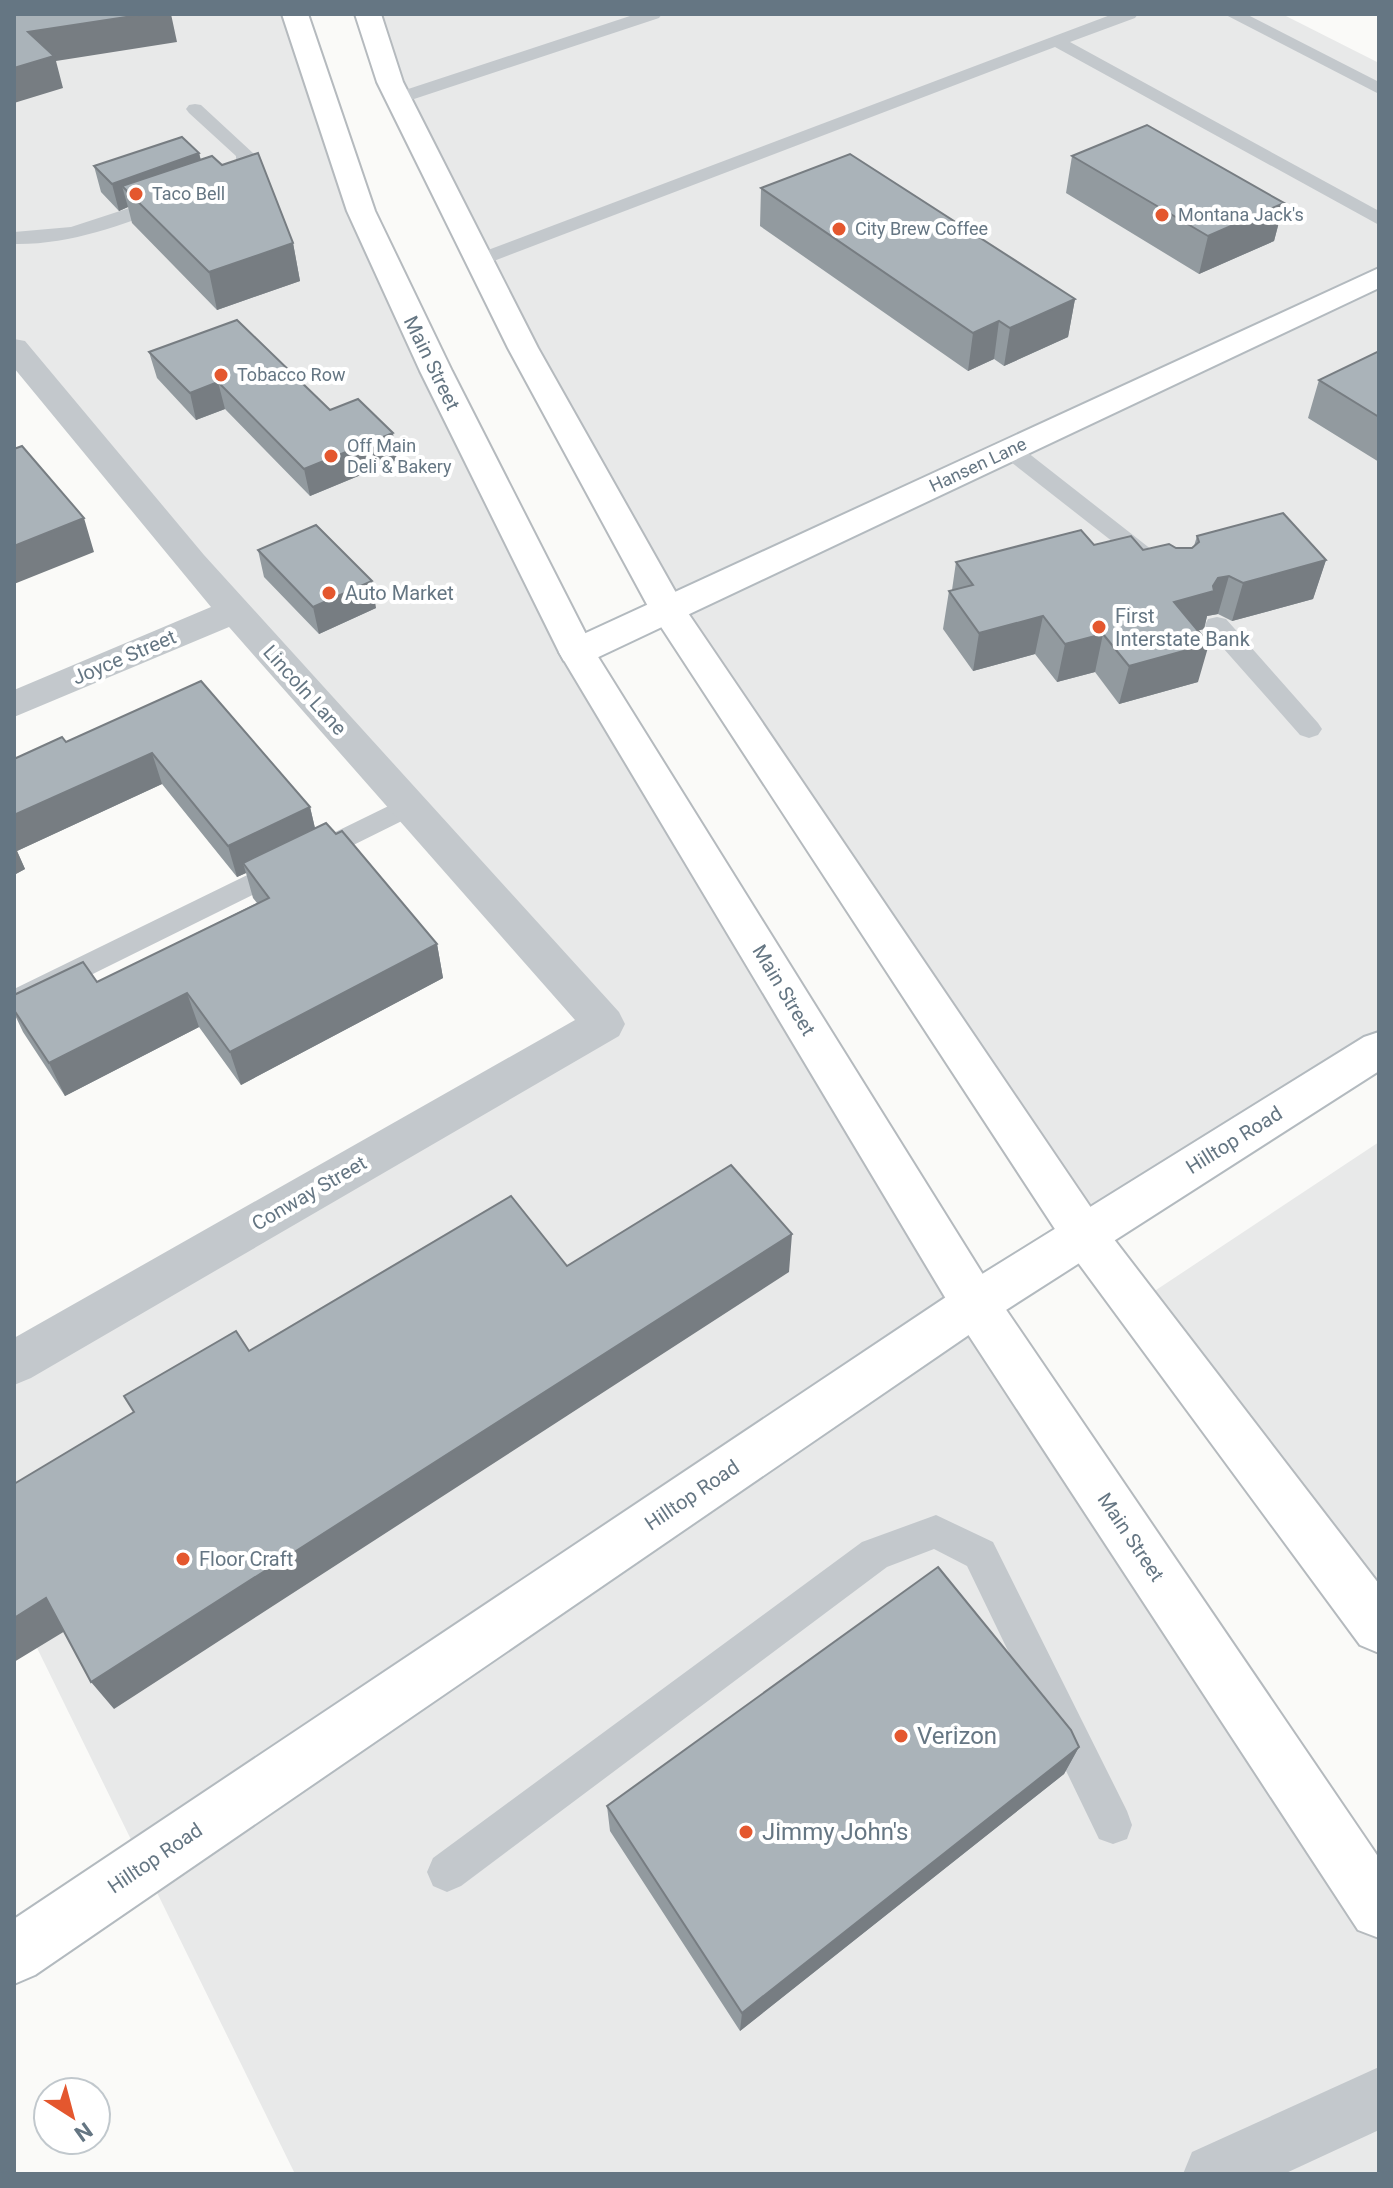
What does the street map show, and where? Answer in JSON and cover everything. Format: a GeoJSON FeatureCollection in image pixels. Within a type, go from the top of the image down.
{"type":"FeatureCollection","features":[{"type":"Feature","properties":{"kind":"main road","name":"Main Street"},"geometry":{"type":"LineString","coordinates":[[295,14],[361,211],[436,371],[577,652],[975,1304],[1379,1909]]}},
{"type":"Feature","properties":{"kind":"main road"},"geometry":{"type":"LineString","coordinates":[[368,14],[399,98],[523,348],[668,610],[1084,1235],[1379,1627]]}},
{"type":"Feature","properties":{"kind":"main road","name":"Hansen Lane"},"geometry":{"type":"LineString","coordinates":[[577,652],[1379,277]]}},
{"type":"Feature","properties":{"kind":"main road","name":"Hilltop Road"},"geometry":{"type":"LineString","coordinates":[[14,1954],[975,1304],[1379,1049]]}},
{"type":"Feature","properties":{"kind":"street","name":"Lincoln Lane"},"geometry":{"type":"LineString","coordinates":[[14,348],[121,480],[234,611],[604,1024]]}},
{"type":"Feature","properties":{"kind":"street","name":"Joyce Street"},"geometry":{"type":"LineString","coordinates":[[14,704],[234,611]]}},
{"type":"Feature","properties":{"kind":"street","name":"Conway Street"},"geometry":{"type":"LineString","coordinates":[[14,1363],[604,1024]]}},
{"type":"Feature","properties":{"kind":"street"},"geometry":{"type":"LineString","coordinates":[[1214,2174],[1379,2098]]}},
{"type":"Feature","properties":{"kind":"lane"},"geometry":{"type":"LineString","coordinates":[[399,98],[653,14]]}},
{"type":"Feature","properties":{"kind":"lane"},"geometry":{"type":"LineString","coordinates":[[479,260],[1129,14]]}},
{"type":"Feature","properties":{"kind":"lane"},"geometry":{"type":"LineString","coordinates":[[1233,14],[1379,89]]}},
{"type":"Feature","properties":{"kind":"lane"},"geometry":{"type":"LineString","coordinates":[[1056,41],[1379,219]]}},
{"type":"Feature","properties":{"kind":"lane"},"geometry":{"type":"LineString","coordinates":[[14,238],[41,240],[84,230],[225,182],[246,166],[245,154],[195,109]]}},
{"type":"Feature","properties":{"kind":"lane"},"geometry":{"type":"LineString","coordinates":[[1010,450],[1174,578]]}},
{"type":"Feature","properties":{"kind":"lane"},"geometry":{"type":"LineString","coordinates":[[1217,625],[1309,729]]}},
{"type":"Feature","properties":{"kind":"lane"},"geometry":{"type":"LineString","coordinates":[[14,1002],[409,806]]}},
{"type":"Feature","properties":{"kind":"lane"},"geometry":{"type":"LineString","coordinates":[[447,1872],[875,1554],[936,1532],[980,1554],[1113,1825]]}},
{"type":"Feature","properties":{"kind":"shaded area"},"geometry":{"type":"Polygon","coordinates":[[[14,14],[295,14],[362,211],[577,652],[1379,1909],[1379,2174],[295,2174],[14,1601],[14,1363],[604,1024],[14,362],[14,14]]]}},
{"type":"Feature","properties":{"kind":"shaded area"},"geometry":{"type":"Polygon","coordinates":[[[370,14],[1282,14],[1379,63],[1379,1049],[1084,1235],[668,610],[523,348],[370,14]]]}},
{"type":"Feature","properties":{"kind":"shaded area"},"geometry":{"type":"Polygon","coordinates":[[[1379,1142],[1379,1627],[1135,1304],[1379,1142]]]}},
{"type":"Feature","properties":{"kind":"building"},"geometry":{"type":"Polygon","coordinates":[[[14,14],[146,14],[28,32],[54,56],[14,68],[14,14]]]}},
{"type":"Feature","properties":{"kind":"building"},"geometry":{"type":"Polygon","coordinates":[[[1147,125],[1284,203],[1208,236],[1072,156],[1147,125]]]}},
{"type":"Feature","properties":{"kind":"building"},"geometry":{"type":"Polygon","coordinates":[[[182,137],[199,153],[112,184],[94,166],[182,137]]]}},
{"type":"Feature","properties":{"kind":"building"},"geometry":{"type":"Polygon","coordinates":[[[258,153],[293,243],[209,272],[122,186],[212,156],[222,165],[258,153]]]}},
{"type":"Feature","properties":{"kind":"building"},"geometry":{"type":"Polygon","coordinates":[[[850,154],[1075,299],[1010,328],[999,321],[973,333],[761,188],[850,154]]]}},
{"type":"Feature","properties":{"kind":"building"},"geometry":{"type":"Polygon","coordinates":[[[237,320],[330,410],[358,399],[393,433],[304,469],[218,382],[190,393],[149,352],[237,320]]]}},
{"type":"Feature","properties":{"kind":"building"},"geometry":{"type":"Polygon","coordinates":[[[1379,353],[1379,417],[1319,380],[1379,353]]]}},
{"type":"Feature","properties":{"kind":"building"},"geometry":{"type":"Polygon","coordinates":[[[22,446],[84,518],[14,546],[14,449],[22,446]]]}},
{"type":"Feature","properties":{"kind":"building"},"geometry":{"type":"Polygon","coordinates":[[[1283,513],[1326,560],[1243,583],[1229,576],[1218,578],[1213,586],[1214,591],[1174,602],[1209,644],[1129,666],[1103,634],[1065,644],[1043,616],[979,633],[949,591],[973,585],[956,562],[1081,530],[1094,545],[1131,536],[1143,550],[1169,544],[1176,548],[1192,548],[1199,542],[1197,536],[1283,513]]]}},
{"type":"Feature","properties":{"kind":"building"},"geometry":{"type":"Polygon","coordinates":[[[316,525],[372,581],[313,607],[258,550],[316,525]]]}},
{"type":"Feature","properties":{"kind":"building"},"geometry":{"type":"Polygon","coordinates":[[[201,681],[310,807],[228,846],[152,753],[14,815],[14,759],[62,737],[66,742],[201,681]]]}},
{"type":"Feature","properties":{"kind":"building"},"geometry":{"type":"Polygon","coordinates":[[[326,823],[336,834],[342,831],[437,944],[230,1052],[187,993],[49,1063],[14,1010],[14,995],[83,962],[97,982],[269,898],[243,863],[326,823]]]}},
{"type":"Feature","properties":{"kind":"building"},"geometry":{"type":"Polygon","coordinates":[[[731,1165],[792,1234],[91,1682],[46,1598],[14,1618],[14,1484],[134,1412],[124,1396],[236,1331],[249,1351],[511,1196],[567,1266],[731,1165]]]}},
{"type":"Feature","properties":{"kind":"building"},"geometry":{"type":"Polygon","coordinates":[[[938,1567],[1071,1730],[1079,1747],[742,2013],[607,1806],[938,1567]]]}},
{"type":"Feature","properties":{"kind":"place","name":"Taco Bell"},"geometry":{"type":"Point","coordinates":[136,194]}},
{"type":"Feature","properties":{"kind":"place","name":"Montana Jack's"},"geometry":{"type":"Point","coordinates":[1162,215]}},
{"type":"Feature","properties":{"kind":"place","name":"City Brew Coffee"},"geometry":{"type":"Point","coordinates":[839,229]}},
{"type":"Feature","properties":{"kind":"place","name":"Tobacco Row"},"geometry":{"type":"Point","coordinates":[221,375]}},
{"type":"Feature","properties":{"kind":"place","name":"Off Main Deli & Bakery"},"geometry":{"type":"Point","coordinates":[331,456]}},
{"type":"Feature","properties":{"kind":"place","name":"Auto Market"},"geometry":{"type":"Point","coordinates":[329,593]}},
{"type":"Feature","properties":{"kind":"place","name":"First Interstate Bank"},"geometry":{"type":"Point","coordinates":[1099,627]}},
{"type":"Feature","properties":{"kind":"place","name":"Floor Craft"},"geometry":{"type":"Point","coordinates":[183,1559]}},
{"type":"Feature","properties":{"kind":"place","name":"Verizon"},"geometry":{"type":"Point","coordinates":[901,1736]}},
{"type":"Feature","properties":{"kind":"place","name":"Jimmy John's"},"geometry":{"type":"Point","coordinates":[746,1832]}}]}
